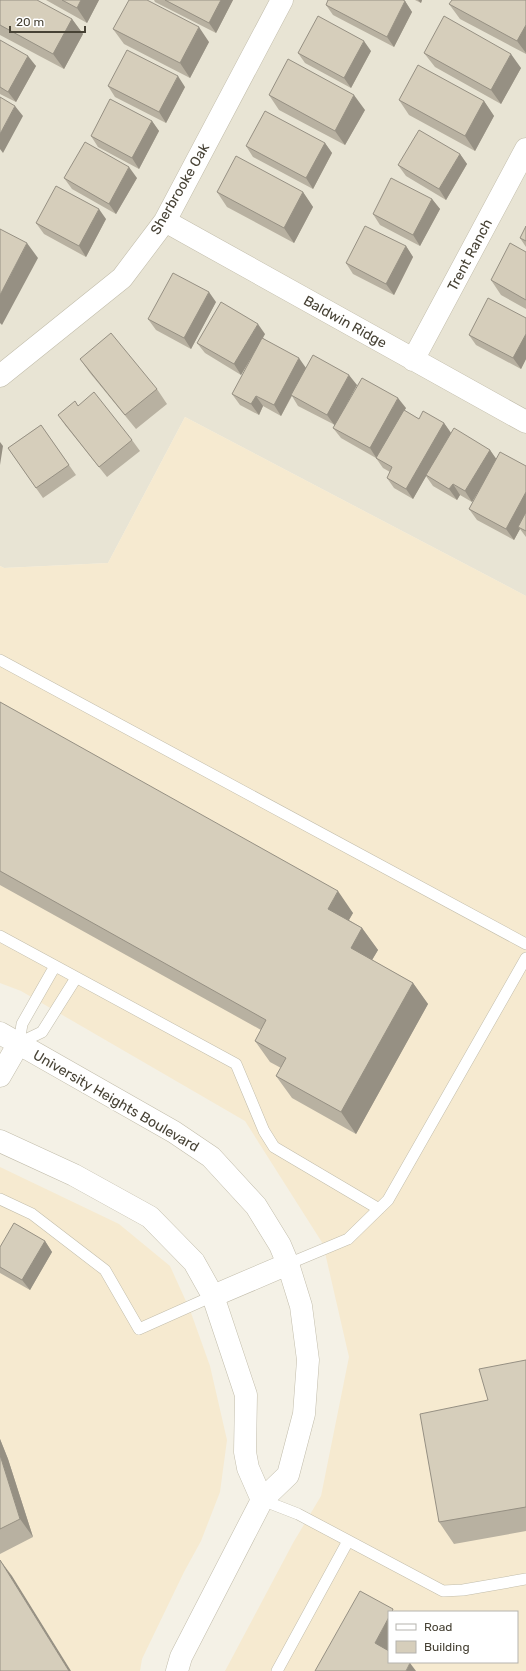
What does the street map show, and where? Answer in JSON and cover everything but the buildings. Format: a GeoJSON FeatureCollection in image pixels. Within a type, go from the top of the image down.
{"type":"FeatureCollection","features":[{"type":"Feature","properties":{"kind":"street","name":"Sherbrooke Oak"},"geometry":{"type":"LineString","coordinates":[[0,376],[122,278],[164,221],[282,0]]}},
{"type":"Feature","properties":{"kind":"street","name":"Trent Ranch"},"geometry":{"type":"LineString","coordinates":[[413,360],[526,149]]}},
{"type":"Feature","properties":{"kind":"street","name":"Baldwin Ridge"},"geometry":{"type":"LineString","coordinates":[[164,221],[526,422]]}},
{"type":"Feature","properties":{"kind":"street","name":"University Heights Boulevard"},"geometry":{"type":"LineString","coordinates":[[0,1033],[174,1132],[211,1157],[256,1206],[280,1246],[288,1264],[301,1306],[308,1360],[304,1414],[288,1475],[262,1500],[181,1657],[176,1671]]}},
{"type":"Feature","properties":{"kind":"street"},"geometry":{"type":"LineString","coordinates":[[0,1076],[19,1043]]}},
{"type":"Feature","properties":{"kind":"street"},"geometry":{"type":"LineString","coordinates":[[0,1141],[74,1175],[150,1217],[194,1262],[213,1296],[246,1395],[245,1452],[248,1468],[262,1500]]}},
{"type":"Feature","properties":{"kind":"street"},"geometry":{"type":"LineString","coordinates":[[213,1296],[288,1264]]}},
{"type":"Feature","properties":{"kind":"lane"},"geometry":{"type":"LineString","coordinates":[[0,660],[526,944]]}},
{"type":"Feature","properties":{"kind":"lane"},"geometry":{"type":"LineString","coordinates":[[0,936],[236,1064],[264,1131],[274,1147],[379,1209]]}},
{"type":"Feature","properties":{"kind":"lane"},"geometry":{"type":"LineString","coordinates":[[288,1264],[348,1238],[388,1200],[526,958]]}},
{"type":"Feature","properties":{"kind":"lane"},"geometry":{"type":"LineString","coordinates":[[19,1043],[22,1024],[55,966]]}},
{"type":"Feature","properties":{"kind":"lane"},"geometry":{"type":"LineString","coordinates":[[19,1043],[42,1032],[76,978]]}},
{"type":"Feature","properties":{"kind":"lane"},"geometry":{"type":"LineString","coordinates":[[0,1200],[32,1214],[105,1270],[139,1329],[213,1296]]}},
{"type":"Feature","properties":{"kind":"lane"},"geometry":{"type":"LineString","coordinates":[[262,1500],[298,1514],[443,1590],[463,1590],[526,1579]]}},
{"type":"Feature","properties":{"kind":"lane"},"geometry":{"type":"LineString","coordinates":[[277,1671],[348,1540]]}},
{"type":"Feature","properties":{"kind":"shaded area"},"geometry":{"type":"Polygon","coordinates":[[[0,0],[526,0],[526,596],[185,417],[108,563],[4,568],[0,566],[0,0]]]}},
{"type":"Feature","properties":{"kind":"shaded area"},"geometry":{"type":"Polygon","coordinates":[[[185,417],[526,596],[526,1671],[225,1671],[293,1543],[321,1496],[349,1357],[323,1244],[245,1121],[21,991],[0,983],[0,566],[4,568],[108,563],[185,417]]]}},
{"type":"Feature","properties":{"kind":"shaded area"},"geometry":{"type":"Polygon","coordinates":[[[0,1167],[119,1224],[170,1266],[190,1310],[210,1366],[227,1440],[220,1492],[201,1541],[184,1572],[142,1659],[140,1671],[0,1671],[0,1167]]]}}]}
